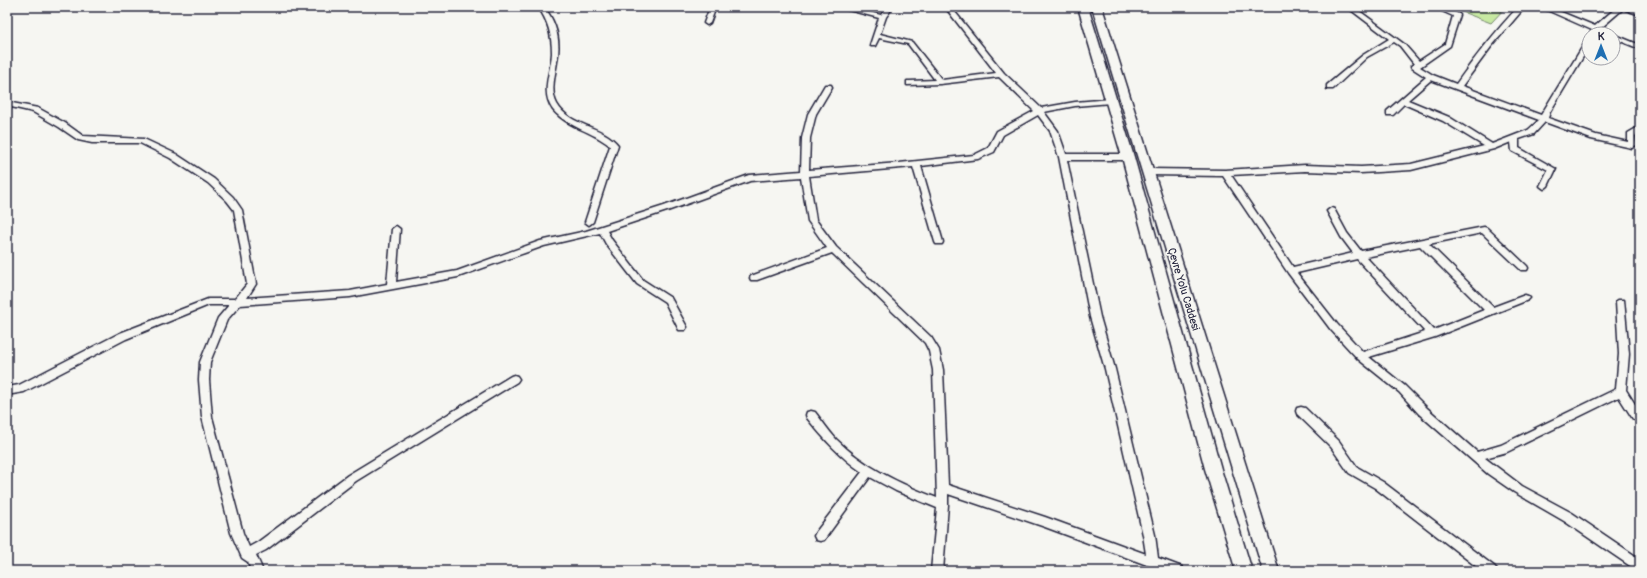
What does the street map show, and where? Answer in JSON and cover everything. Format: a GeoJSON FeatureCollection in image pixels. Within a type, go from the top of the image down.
{"type":"FeatureCollection","features":[{"type":"Feature","properties":{"kind":"highway","name":"Çevre Yolu Caddesi"},"geometry":{"type":"LineString","coordinates":[[1083,7],[1128,157],[1213,469],[1244,571]]}},
{"type":"Feature","properties":{"kind":"highway","name":"Çevre Yolu Caddesi"},"geometry":{"type":"LineString","coordinates":[[1097,7],[1149,172],[1241,478],[1271,571]]}},
{"type":"Feature","properties":{"kind":"street"},"geometry":{"type":"LineString","coordinates":[[541,7],[550,20],[554,36],[555,53],[549,87],[553,102],[561,113],[576,124],[607,137],[614,145],[589,222]]}},
{"type":"Feature","properties":{"kind":"street"},"geometry":{"type":"LineString","coordinates":[[707,23],[712,7]]}},
{"type":"Feature","properties":{"kind":"street"},"geometry":{"type":"LineString","coordinates":[[840,7],[883,17]]}},
{"type":"Feature","properties":{"kind":"street"},"geometry":{"type":"LineString","coordinates":[[873,45],[878,35],[883,17],[890,7]]}},
{"type":"Feature","properties":{"kind":"street"},"geometry":{"type":"LineString","coordinates":[[948,7],[1001,75],[1039,111],[1054,131],[1063,157],[1095,317],[1110,369],[1149,535],[1153,562]]}},
{"type":"Feature","properties":{"kind":"street"},"geometry":{"type":"LineString","coordinates":[[1350,7],[1394,38],[1402,45],[1418,66]]}},
{"type":"Feature","properties":{"kind":"street"},"geometry":{"type":"LineString","coordinates":[[1436,7],[1457,15],[1448,45],[1418,66],[1415,66],[1430,77],[1594,137],[1632,145],[1631,135],[1640,128]]}},
{"type":"Feature","properties":{"kind":"street"},"geometry":{"type":"LineString","coordinates":[[1458,87],[1479,56],[1503,26],[1522,7]]}},
{"type":"Feature","properties":{"kind":"street"},"geometry":{"type":"LineString","coordinates":[[1543,7],[1583,26]]}},
{"type":"Feature","properties":{"kind":"street"},"geometry":{"type":"LineString","coordinates":[[1601,26],[1622,7],[1640,13]]}},
{"type":"Feature","properties":{"kind":"street"},"geometry":{"type":"LineString","coordinates":[[878,35],[910,43],[940,82]]}},
{"type":"Feature","properties":{"kind":"street"},"geometry":{"type":"LineString","coordinates":[[1330,87],[1366,56],[1394,38]]}},
{"type":"Feature","properties":{"kind":"street"},"geometry":{"type":"LineString","coordinates":[[1621,39],[1640,47]]}},
{"type":"Feature","properties":{"kind":"street"},"geometry":{"type":"LineString","coordinates":[[1149,172],[1225,173],[1305,168],[1342,170],[1392,169],[1418,166],[1491,147],[1531,132],[1544,119],[1546,112],[1581,54]]}},
{"type":"Feature","properties":{"kind":"street"},"geometry":{"type":"LineString","coordinates":[[910,83],[940,82],[1001,75]]}},
{"type":"Feature","properties":{"kind":"street"},"geometry":{"type":"LineString","coordinates":[[1390,113],[1430,77]]}},
{"type":"Feature","properties":{"kind":"street"},"geometry":{"type":"LineString","coordinates":[[828,87],[812,114],[806,138],[805,174],[812,221],[833,249],[906,318],[928,340],[934,350],[938,370],[943,488],[943,505],[937,571]]}},
{"type":"Feature","properties":{"kind":"street"},"geometry":{"type":"LineString","coordinates":[[7,391],[21,389],[123,336],[208,302],[238,302],[350,294],[458,274],[543,243],[602,229],[667,208],[748,178],[916,164],[976,157],[991,150],[1000,134],[1039,111],[1075,104],[1111,101]]}},
{"type":"Feature","properties":{"kind":"street"},"geometry":{"type":"LineString","coordinates":[[1404,101],[1446,119],[1491,147]]}},
{"type":"Feature","properties":{"kind":"street"},"geometry":{"type":"LineString","coordinates":[[7,104],[35,110],[62,125],[81,138],[92,140],[141,142],[173,156],[211,181],[230,199],[238,210],[252,284],[247,292],[223,318],[205,362],[204,380],[207,417],[237,533],[246,554],[252,558],[257,571]]}},
{"type":"Feature","properties":{"kind":"street"},"geometry":{"type":"LineString","coordinates":[[1515,139],[1516,149],[1552,169],[1544,186]]}},
{"type":"Feature","properties":{"kind":"street"},"geometry":{"type":"LineString","coordinates":[[1063,157],[1128,157]]}},
{"type":"Feature","properties":{"kind":"street"},"geometry":{"type":"LineString","coordinates":[[916,164],[939,242]]}},
{"type":"Feature","properties":{"kind":"street"},"geometry":{"type":"LineString","coordinates":[[1225,173],[1291,271],[1334,327],[1361,356],[1402,389],[1492,471],[1518,489],[1568,517],[1640,566]]}},
{"type":"Feature","properties":{"kind":"street"},"geometry":{"type":"LineString","coordinates":[[1331,211],[1344,235],[1359,255],[1432,334]]}},
{"type":"Feature","properties":{"kind":"street"},"geometry":{"type":"LineString","coordinates":[[391,286],[396,229]]}},
{"type":"Feature","properties":{"kind":"street"},"geometry":{"type":"LineString","coordinates":[[602,229],[621,259],[640,282],[668,300],[682,327]]}},
{"type":"Feature","properties":{"kind":"street"},"geometry":{"type":"LineString","coordinates":[[1291,271],[1420,242],[1484,230],[1524,268]]}},
{"type":"Feature","properties":{"kind":"street"},"geometry":{"type":"LineString","coordinates":[[1420,242],[1491,311]]}},
{"type":"Feature","properties":{"kind":"street"},"geometry":{"type":"LineString","coordinates":[[754,278],[833,249]]}},
{"type":"Feature","properties":{"kind":"street"},"geometry":{"type":"LineString","coordinates":[[1361,356],[1432,334],[1525,298]]}},
{"type":"Feature","properties":{"kind":"street"},"geometry":{"type":"LineString","coordinates":[[1620,302],[1624,354],[1621,391],[1640,419]]}},
{"type":"Feature","properties":{"kind":"street"},"geometry":{"type":"LineString","coordinates":[[246,554],[262,546],[352,478],[514,379]]}},
{"type":"Feature","properties":{"kind":"street"},"geometry":{"type":"LineString","coordinates":[[1476,458],[1483,454],[1503,449],[1621,391]]}},
{"type":"Feature","properties":{"kind":"street"},"geometry":{"type":"LineString","coordinates":[[1301,410],[1335,444],[1354,470],[1379,485],[1491,571]]}},
{"type":"Feature","properties":{"kind":"street"},"geometry":{"type":"LineString","coordinates":[[811,415],[836,445],[869,471],[893,485],[943,505]]}},
{"type":"Feature","properties":{"kind":"street"},"geometry":{"type":"LineString","coordinates":[[820,536],[869,471]]}},
{"type":"Feature","properties":{"kind":"street"},"geometry":{"type":"LineString","coordinates":[[943,488],[1045,522],[1178,571]]}},
{"type":"Feature","properties":{"kind":"green space"},"geometry":{"type":"Polygon","coordinates":[[[1449,7],[1506,7],[1491,23],[1449,7]]]}}]}
